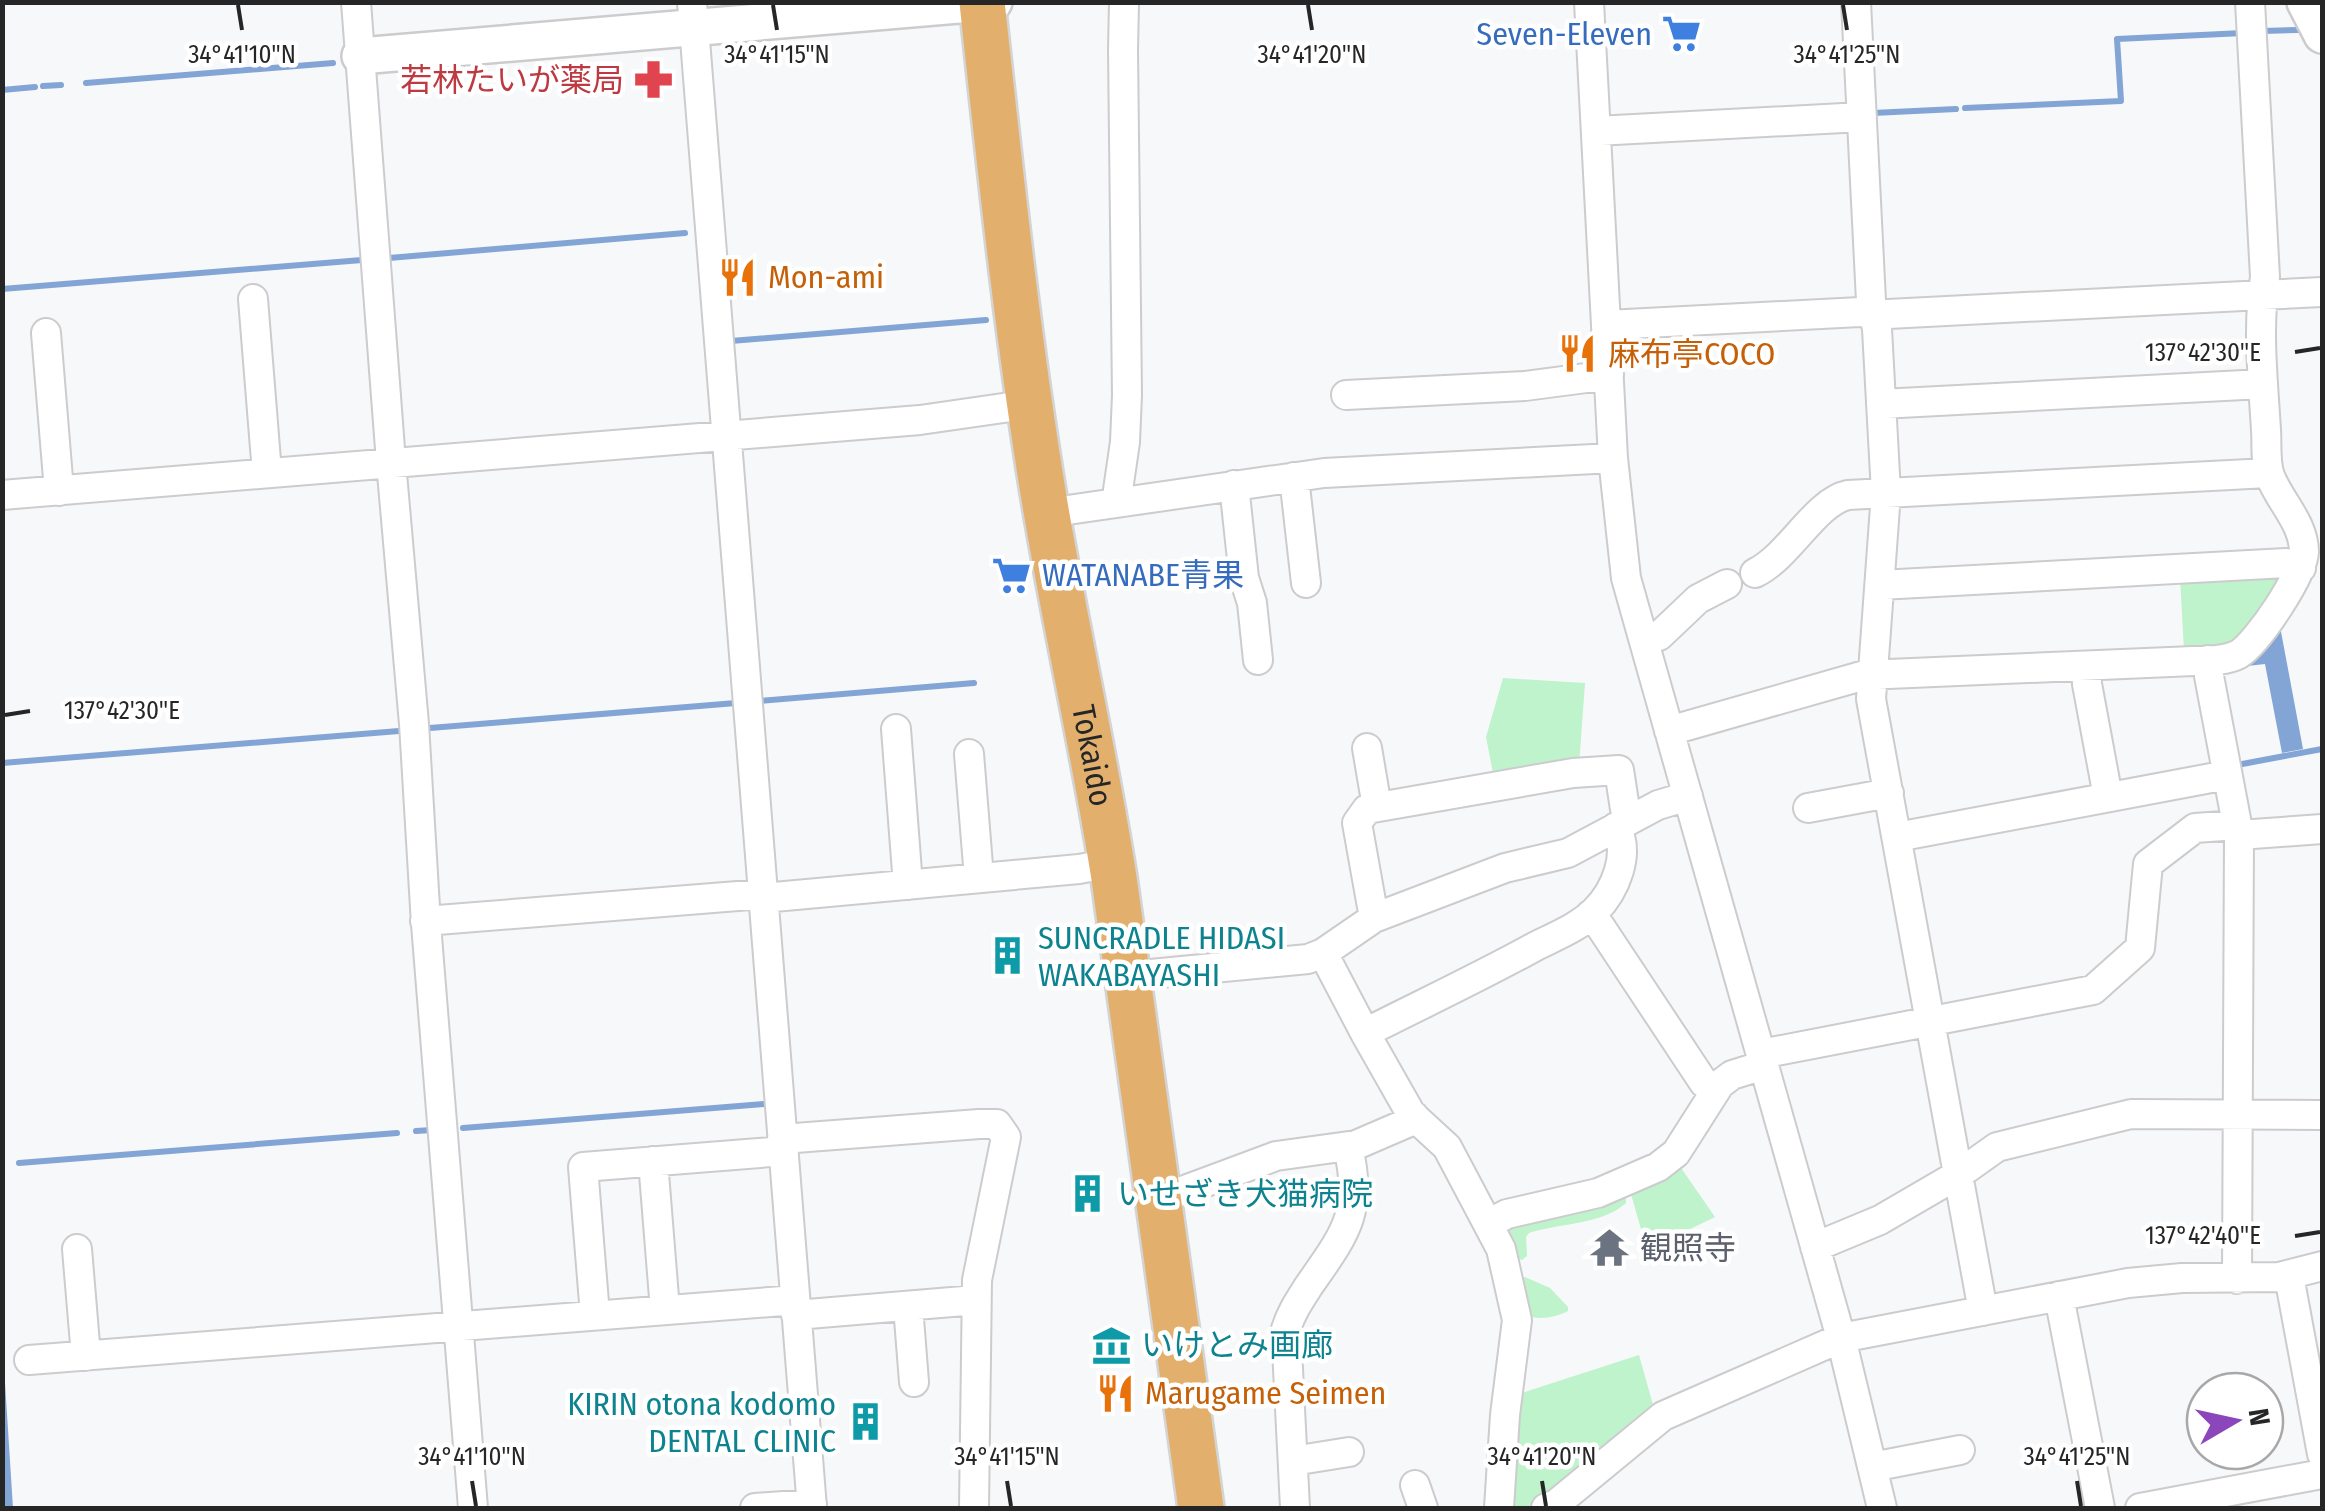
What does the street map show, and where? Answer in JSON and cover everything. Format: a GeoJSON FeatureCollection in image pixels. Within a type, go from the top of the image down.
{"type":"FeatureCollection","features":[{"type":"Feature","properties":{"kind":"highway","name":"Tokaido"},"geometry":{"type":"LineString","coordinates":[[986,3],[1012,267],[1031,404],[1130,976],[1201,1508]]}},
{"type":"Feature","properties":{"kind":"street"},"geometry":{"type":"LineString","coordinates":[[356,2],[473,1508]]}},
{"type":"Feature","properties":{"kind":"street"},"geometry":{"type":"LineString","coordinates":[[1120,502],[1127,396],[1124,2]]}},
{"type":"Feature","properties":{"kind":"street"},"geometry":{"type":"LineString","coordinates":[[1589,2],[1613,458],[1626,578],[1841,1338],[1882,1508]]}},
{"type":"Feature","properties":{"kind":"street"},"geometry":{"type":"LineString","coordinates":[[1856,2],[1871,302],[1878,328],[1886,493],[1872,699],[1983,1310]]}},
{"type":"Feature","properties":{"kind":"street"},"geometry":{"type":"LineString","coordinates":[[1669,730],[1873,675],[2208,660],[2230,658],[2242,652],[2295,582],[2304,554],[2298,524],[2268,473],[2260,312],[2265,277],[2250,2]]}},
{"type":"Feature","properties":{"kind":"street"},"geometry":{"type":"LineString","coordinates":[[2305,2],[2322,35]]}},
{"type":"Feature","properties":{"kind":"street"},"geometry":{"type":"LineString","coordinates":[[360,56],[693,16],[986,3]]}},
{"type":"Feature","properties":{"kind":"street"},"geometry":{"type":"LineString","coordinates":[[693,16],[812,1506],[755,1508]]}},
{"type":"Feature","properties":{"kind":"street"},"geometry":{"type":"LineString","coordinates":[[1596,131],[1862,117]]}},
{"type":"Feature","properties":{"kind":"street"},"geometry":{"type":"LineString","coordinates":[[1606,325],[2322,292]]}},
{"type":"Feature","properties":{"kind":"street"},"geometry":{"type":"LineString","coordinates":[[253,300],[268,473]]}},
{"type":"Feature","properties":{"kind":"street"},"geometry":{"type":"LineString","coordinates":[[46,333],[58,491]]}},
{"type":"Feature","properties":{"kind":"street"},"geometry":{"type":"LineString","coordinates":[[1346,395],[1525,386],[1609,376]]}},
{"type":"Feature","properties":{"kind":"street"},"geometry":{"type":"LineString","coordinates":[[1881,404],[2263,384]]}},
{"type":"Feature","properties":{"kind":"street"},"geometry":{"type":"LineString","coordinates":[[2,495],[920,420],[1031,404]]}},
{"type":"Feature","properties":{"kind":"street"},"geometry":{"type":"LineString","coordinates":[[1047,512],[1324,474],[1613,458]]}},
{"type":"Feature","properties":{"kind":"street"},"geometry":{"type":"LineString","coordinates":[[1755,573],[1783,554],[1834,500],[1848,495],[2268,473]]}},
{"type":"Feature","properties":{"kind":"street"},"geometry":{"type":"LineString","coordinates":[[1294,478],[1306,582]]}},
{"type":"Feature","properties":{"kind":"street"},"geometry":{"type":"LineString","coordinates":[[1234,486],[1258,660]]}},
{"type":"Feature","properties":{"kind":"street"},"geometry":{"type":"LineString","coordinates":[[1880,585],[2286,563],[2301,568]]}},
{"type":"Feature","properties":{"kind":"street"},"geometry":{"type":"LineString","coordinates":[[1644,640],[1658,636],[1698,599],[1726,584]]}},
{"type":"Feature","properties":{"kind":"street"},"geometry":{"type":"LineString","coordinates":[[2208,660],[2238,830],[2237,1278]]}},
{"type":"Feature","properties":{"kind":"street"},"geometry":{"type":"LineString","coordinates":[[2086,666],[2108,797]]}},
{"type":"Feature","properties":{"kind":"street"},"geometry":{"type":"LineString","coordinates":[[896,729],[908,884]]}},
{"type":"Feature","properties":{"kind":"street"},"geometry":{"type":"LineString","coordinates":[[1367,748],[1378,807]]}},
{"type":"Feature","properties":{"kind":"street"},"geometry":{"type":"LineString","coordinates":[[969,754],[979,878]]}},
{"type":"Feature","properties":{"kind":"street"},"geometry":{"type":"LineString","coordinates":[[1364,1033],[1590,915],[1605,899],[1620,863],[1626,810],[1619,770],[1573,773],[1367,809],[1357,823],[1374,918]]}},
{"type":"Feature","properties":{"kind":"street"},"geometry":{"type":"LineString","coordinates":[[1897,837],[2228,774]]}},
{"type":"Feature","properties":{"kind":"street"},"geometry":{"type":"LineString","coordinates":[[1808,808],[1889,793]]}},
{"type":"Feature","properties":{"kind":"street"},"geometry":{"type":"LineString","coordinates":[[1130,976],[1300,960],[1323,953],[1374,918],[1505,868],[1568,853],[1658,804],[1688,796]]}},
{"type":"Feature","properties":{"kind":"street"},"geometry":{"type":"LineString","coordinates":[[1488,1224],[1507,1214],[1588,1197],[1667,1162],[1715,1090],[1732,1075],[1762,1060],[1930,1021],[2093,990],[2140,948],[2148,864],[2195,828],[2322,830]]}},
{"type":"Feature","properties":{"kind":"street"},"geometry":{"type":"LineString","coordinates":[[426,921],[979,878],[1112,863]]}},
{"type":"Feature","properties":{"kind":"street"},"geometry":{"type":"LineString","coordinates":[[1590,915],[1704,1083],[1715,1090]]}},
{"type":"Feature","properties":{"kind":"street"},"geometry":{"type":"LineString","coordinates":[[1323,953],[1364,1033],[1414,1116],[1448,1147],[1501,1249],[1517,1320],[1498,1508]]}},
{"type":"Feature","properties":{"kind":"street"},"geometry":{"type":"LineString","coordinates":[[1815,1247],[1880,1220],[1959,1174],[1993,1148],[2131,1114],[2322,1115]]}},
{"type":"Feature","properties":{"kind":"street"},"geometry":{"type":"LineString","coordinates":[[1160,1194],[1182,1191],[1276,1156],[1368,1141],[1414,1116]]}},
{"type":"Feature","properties":{"kind":"street"},"geometry":{"type":"LineString","coordinates":[[596,1315],[584,1167],[997,1124],[1006,1136],[976,1280],[974,1508]]}},
{"type":"Feature","properties":{"kind":"street"},"geometry":{"type":"LineString","coordinates":[[1295,1508],[1286,1329],[1296,1306],[1348,1227],[1353,1194],[1348,1147]]}},
{"type":"Feature","properties":{"kind":"street"},"geometry":{"type":"LineString","coordinates":[[653,1161],[665,1310]]}},
{"type":"Feature","properties":{"kind":"street"},"geometry":{"type":"LineString","coordinates":[[77,1249],[86,1356]]}},
{"type":"Feature","properties":{"kind":"street"},"geometry":{"type":"LineString","coordinates":[[1558,1506],[1663,1416],[1841,1338],[2146,1280],[2289,1276],[2322,1266]]}},
{"type":"Feature","properties":{"kind":"street"},"geometry":{"type":"LineString","coordinates":[[2289,1276],[2322,1454]]}},
{"type":"Feature","properties":{"kind":"street"},"geometry":{"type":"LineString","coordinates":[[2059,1296],[2100,1508]]}},
{"type":"Feature","properties":{"kind":"street"},"geometry":{"type":"LineString","coordinates":[[28,1360],[665,1310],[908,1306],[976,1300]]}},
{"type":"Feature","properties":{"kind":"street"},"geometry":{"type":"LineString","coordinates":[[908,1306],[914,1382]]}},
{"type":"Feature","properties":{"kind":"street"},"geometry":{"type":"LineString","coordinates":[[1872,1467],[1960,1450]]}},
{"type":"Feature","properties":{"kind":"street"},"geometry":{"type":"LineString","coordinates":[[1292,1461],[1349,1452]]}},
{"type":"Feature","properties":{"kind":"street"},"geometry":{"type":"LineString","coordinates":[[2140,1508],[2269,1496],[2322,1474]]}},
{"type":"Feature","properties":{"kind":"green space"},"geometry":{"type":"Polygon","coordinates":[[[2280,572],[2284,579],[2236,644],[2184,651],[2180,577],[2280,572]]]}},
{"type":"Feature","properties":{"kind":"green space"},"geometry":{"type":"Polygon","coordinates":[[[1503,678],[1585,683],[1579,766],[1493,773],[1486,737],[1503,678]]]}},
{"type":"Feature","properties":{"kind":"green space"},"geometry":{"type":"Polygon","coordinates":[[[1677,1162],[1715,1217],[1647,1250],[1629,1187],[1677,1162]]]}},
{"type":"Feature","properties":{"kind":"green space"},"geometry":{"type":"Polygon","coordinates":[[[1622,1194],[1626,1203],[1605,1216],[1529,1233],[1527,1256],[1522,1260],[1516,1258],[1509,1227],[1622,1194]]]}},
{"type":"Feature","properties":{"kind":"green space"},"geometry":{"type":"Polygon","coordinates":[[[1525,1277],[1550,1288],[1568,1311],[1548,1318],[1527,1315],[1520,1280],[1525,1277]]]}},
{"type":"Feature","properties":{"kind":"green space"},"geometry":{"type":"Polygon","coordinates":[[[1639,1355],[1655,1412],[1551,1497],[1524,1508],[1503,1508],[1512,1396],[1639,1355]]]}},
{"type":"Feature","properties":{"kind":"water"},"geometry":{"type":"Polygon","coordinates":[[[2279,621],[2303,749],[2282,753],[2265,664],[2247,666],[2279,621]]]}},
{"type":"Feature","properties":{"kind":"water"},"geometry":{"type":"Polygon","coordinates":[[[3,1351],[13,1508],[3,1508],[3,1351]]]}},
{"type":"Feature","properties":{"kind":"waterway"},"geometry":{"type":"LineString","coordinates":[[2262,31],[2298,30]]}},
{"type":"Feature","properties":{"kind":"waterway"},"geometry":{"type":"LineString","coordinates":[[1965,108],[2121,101],[2117,39],[2243,33]]}},
{"type":"Feature","properties":{"kind":"waterway"},"geometry":{"type":"LineString","coordinates":[[86,83],[333,63]]}},
{"type":"Feature","properties":{"kind":"waterway"},"geometry":{"type":"LineString","coordinates":[[43,86],[61,85]]}},
{"type":"Feature","properties":{"kind":"waterway"},"geometry":{"type":"LineString","coordinates":[[2,90],[35,87]]}},
{"type":"Feature","properties":{"kind":"waterway"},"geometry":{"type":"LineString","coordinates":[[1873,113],[1956,109]]}},
{"type":"Feature","properties":{"kind":"waterway"},"geometry":{"type":"LineString","coordinates":[[389,258],[685,233]]}},
{"type":"Feature","properties":{"kind":"waterway"},"geometry":{"type":"LineString","coordinates":[[2,289],[362,260]]}},
{"type":"Feature","properties":{"kind":"waterway"},"geometry":{"type":"LineString","coordinates":[[731,341],[986,320]]}},
{"type":"Feature","properties":{"kind":"waterway"},"geometry":{"type":"LineString","coordinates":[[759,701],[974,683]]}},
{"type":"Feature","properties":{"kind":"waterway"},"geometry":{"type":"LineString","coordinates":[[430,728],[736,703]]}},
{"type":"Feature","properties":{"kind":"waterway"},"geometry":{"type":"LineString","coordinates":[[2,763],[399,731]]}},
{"type":"Feature","properties":{"kind":"waterway"},"geometry":{"type":"LineString","coordinates":[[2237,765],[2322,749]]}},
{"type":"Feature","properties":{"kind":"waterway"},"geometry":{"type":"LineString","coordinates":[[463,1128],[764,1104]]}},
{"type":"Feature","properties":{"kind":"waterway"},"geometry":{"type":"LineString","coordinates":[[416,1131],[432,1130]]}},
{"type":"Feature","properties":{"kind":"waterway"},"geometry":{"type":"LineString","coordinates":[[19,1163],[397,1133]]}},
{"type":"Feature","properties":{"kind":"place","name":"Seven-Eleven"},"geometry":{"type":"Point","coordinates":[1682,34]}},
{"type":"Feature","properties":{"kind":"place","name":"若林たいが薬局"},"geometry":{"type":"Point","coordinates":[654,80]}},
{"type":"Feature","properties":{"kind":"place","name":"Mon-ami"},"geometry":{"type":"Point","coordinates":[738,277]}},
{"type":"Feature","properties":{"kind":"place","name":"麻布亭COCO"},"geometry":{"type":"Point","coordinates":[1578,354]}},
{"type":"Feature","properties":{"kind":"place","name":"WATANABE青果"},"geometry":{"type":"Point","coordinates":[1012,575]}},
{"type":"Feature","properties":{"kind":"place","name":"SUNCRADLE HIDASI WAKABAYASHI"},"geometry":{"type":"Point","coordinates":[1008,956]}},
{"type":"Feature","properties":{"kind":"place","name":"いせざき犬猫病院"},"geometry":{"type":"Point","coordinates":[1087,1194]}},
{"type":"Feature","properties":{"kind":"place","name":"観照寺"},"geometry":{"type":"Point","coordinates":[1610,1248]}},
{"type":"Feature","properties":{"kind":"place","name":"いけとみ画廊"},"geometry":{"type":"Point","coordinates":[1111,1345]}},
{"type":"Feature","properties":{"kind":"place","name":"Marugame Seimen"},"geometry":{"type":"Point","coordinates":[1115,1393]}},
{"type":"Feature","properties":{"kind":"place","name":"KIRIN otona kodomo DENTAL CLINIC"},"geometry":{"type":"Point","coordinates":[866,1422]}}]}
